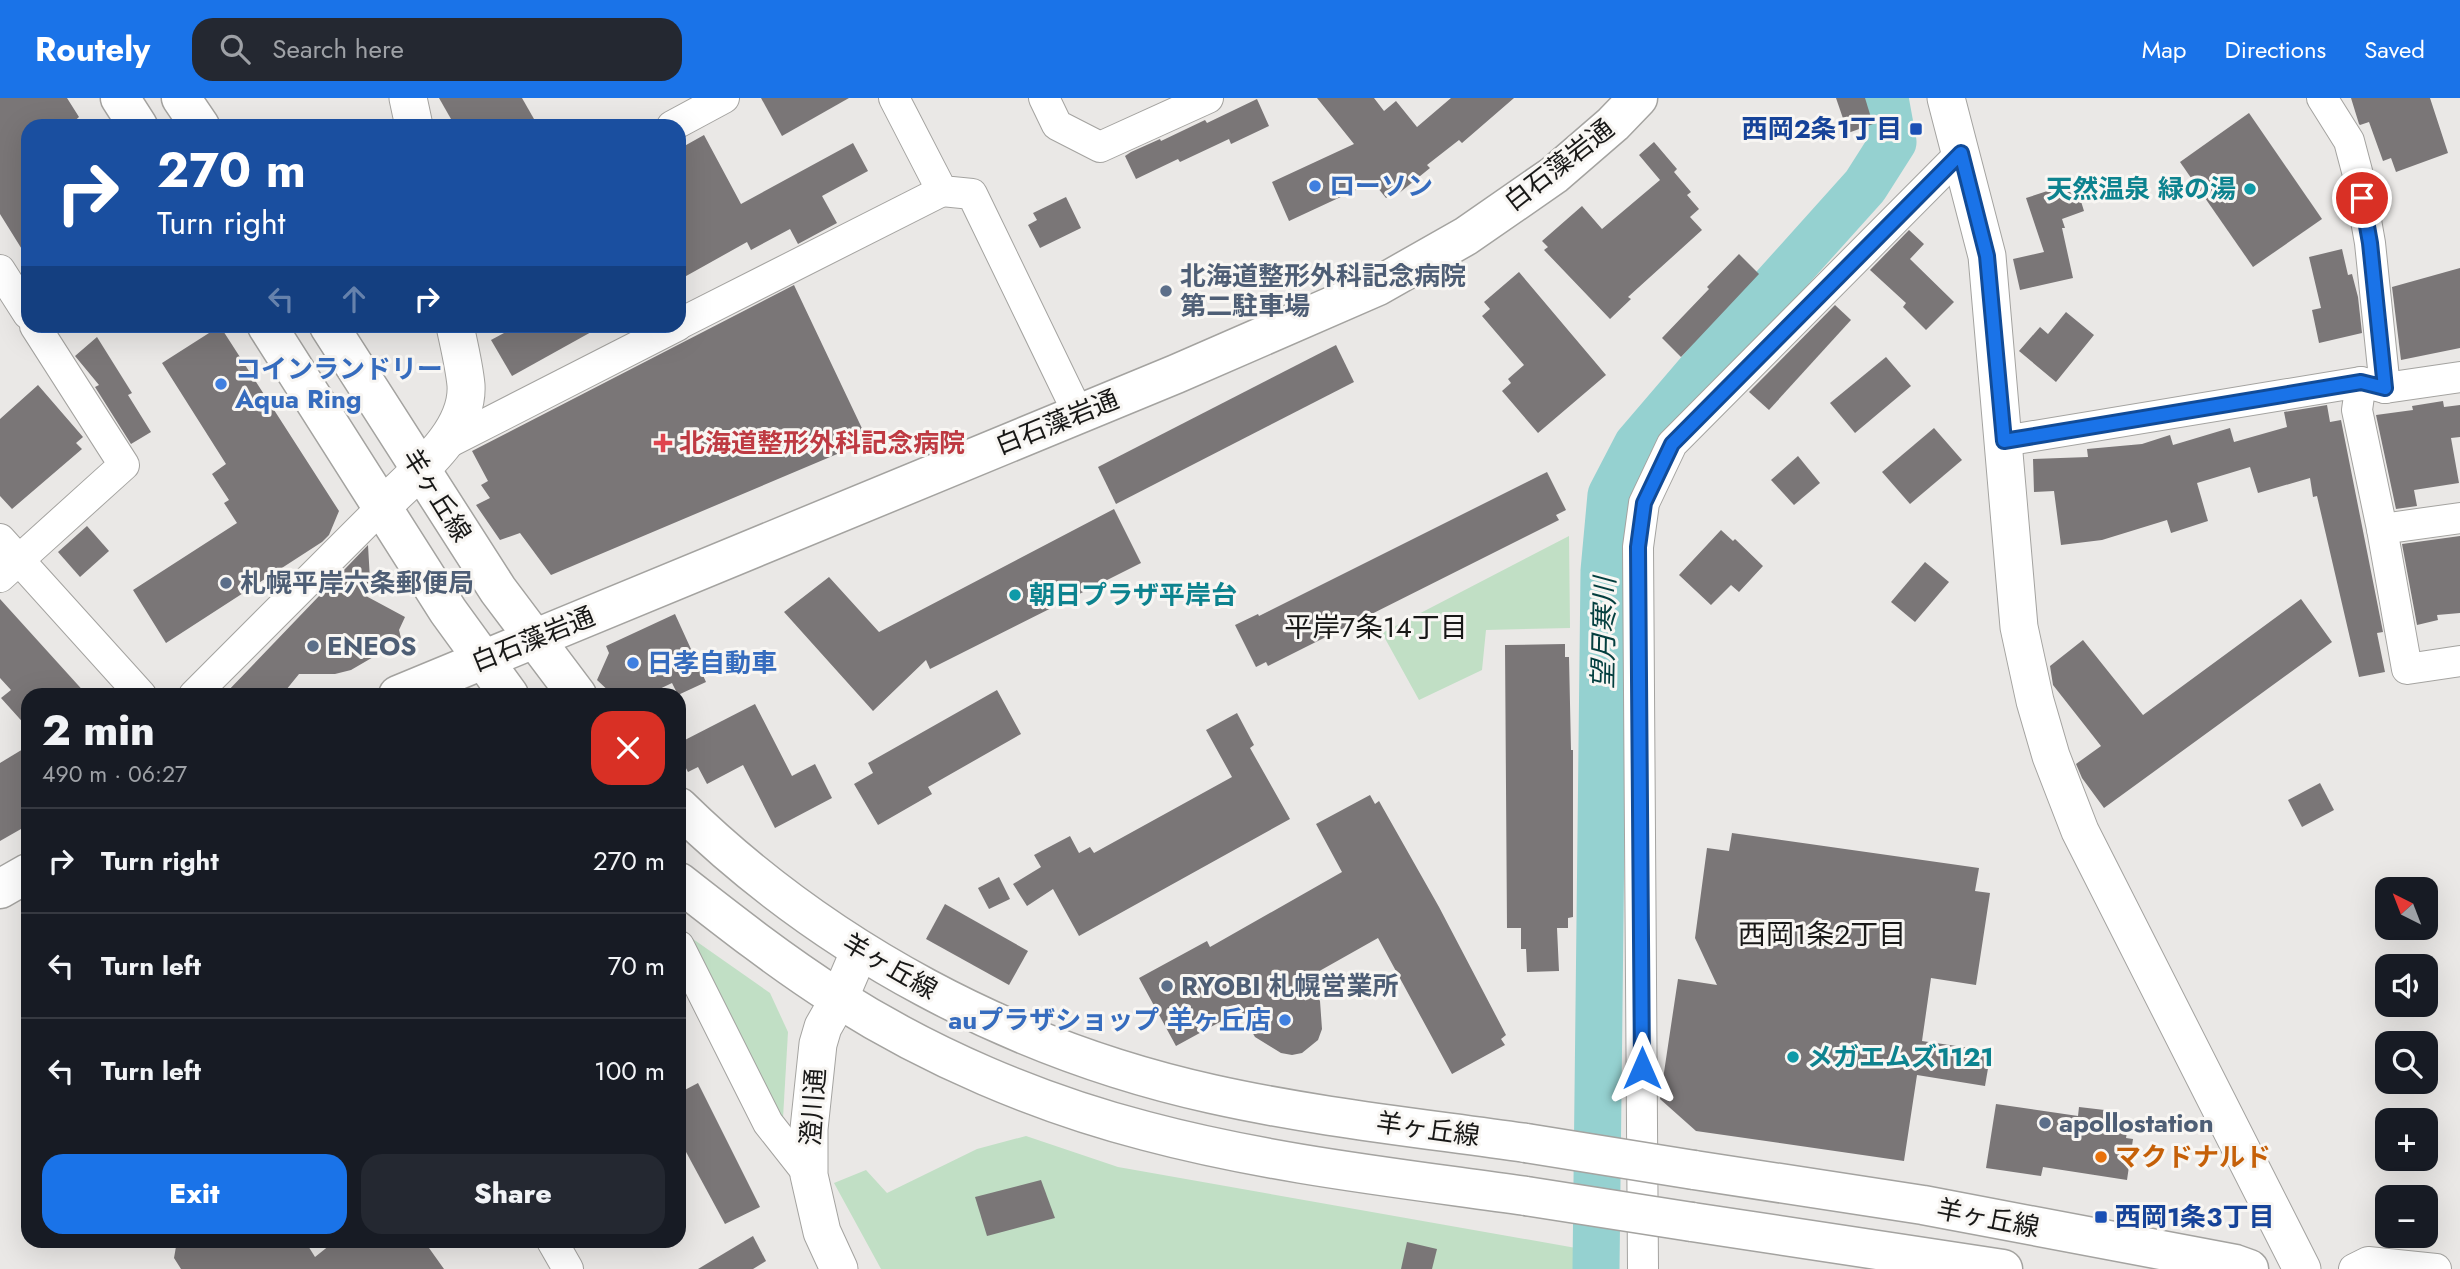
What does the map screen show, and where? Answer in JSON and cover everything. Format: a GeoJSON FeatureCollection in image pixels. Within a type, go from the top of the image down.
{"type":"FeatureCollection","features":[{"type":"Feature","properties":{"kind":"main road"},"geometry":{"type":"LineString","coordinates":[[120,98],[134,119]]}},
{"type":"Feature","properties":{"kind":"main road"},"geometry":{"type":"LineString","coordinates":[[181,98],[195,119]]}},
{"type":"Feature","properties":{"kind":"main road","name":"白石藻岩通"},"geometry":{"type":"LineString","coordinates":[[419,688],[533,638],[1176,374],[1378,286],[1466,236],[1554,175],[1638,98]]}},
{"type":"Feature","properties":{"kind":"main road","name":"羊ヶ丘線"},"geometry":{"type":"LineString","coordinates":[[271,333],[482,660],[504,688]]}},
{"type":"Feature","properties":{"kind":"main road","name":"羊ヶ丘線"},"geometry":{"type":"LineString","coordinates":[[335,333],[433,456],[465,540],[572,688]]}},
{"type":"Feature","properties":{"kind":"main road","name":"羊ヶ丘線"},"geometry":{"type":"LineString","coordinates":[[686,814],[773,891],[860,950],[942,996],[1017,1032],[1087,1059],[1153,1079],[1275,1107],[1923,1205],[2235,1264],[2249,1269]]}},
{"type":"Feature","properties":{"kind":"main road"},"geometry":{"type":"LineString","coordinates":[[0,889],[21,877]]}},
{"type":"Feature","properties":{"kind":"main road","name":"羊ヶ丘線"},"geometry":{"type":"LineString","coordinates":[[686,888],[737,928],[839,999],[903,1036],[982,1074],[1054,1102],[1144,1131],[1306,1164],[2003,1269]]}},
{"type":"Feature","properties":{"kind":"street"},"geometry":{"type":"LineString","coordinates":[[408,98],[412,119]]}},
{"type":"Feature","properties":{"kind":"street"},"geometry":{"type":"LineString","coordinates":[[685,119],[724,98]]}},
{"type":"Feature","properties":{"kind":"street"},"geometry":{"type":"LineString","coordinates":[[894,98],[942,191]]}},
{"type":"Feature","properties":{"kind":"street"},"geometry":{"type":"LineString","coordinates":[[1044,98],[1057,125],[1100,147],[1208,98]]}},
{"type":"Feature","properties":{"kind":"street"},"geometry":{"type":"LineString","coordinates":[[1947,98],[1987,256],[2019,627],[2035,701],[2051,756],[2080,831],[2302,1269]]}},
{"type":"Feature","properties":{"kind":"street"},"geometry":{"type":"LineString","coordinates":[[2322,98],[2348,141],[2358,176],[2370,243],[2373,385],[2357,410],[2407,669],[2460,661]]}},
{"type":"Feature","properties":{"kind":"street"},"geometry":{"type":"LineString","coordinates":[[1643,1269],[1638,547],[1644,503],[1672,444],[1961,153]]}},
{"type":"Feature","properties":{"kind":"street"},"geometry":{"type":"LineString","coordinates":[[686,321],[942,191],[972,194],[1078,413]]}},
{"type":"Feature","properties":{"kind":"street"},"geometry":{"type":"LineString","coordinates":[[0,270],[21,303]]}},
{"type":"Feature","properties":{"kind":"street"},"geometry":{"type":"LineString","coordinates":[[39,333],[124,465],[6,559],[134,688]]}},
{"type":"Feature","properties":{"kind":"street"},"geometry":{"type":"LineString","coordinates":[[201,688],[433,456],[460,419],[466,387],[456,333]]}},
{"type":"Feature","properties":{"kind":"street"},"geometry":{"type":"LineString","coordinates":[[433,456],[663,333]]}},
{"type":"Feature","properties":{"kind":"street"},"geometry":{"type":"LineString","coordinates":[[2004,441],[2373,385],[2460,377]]}},
{"type":"Feature","properties":{"kind":"street"},"geometry":{"type":"LineString","coordinates":[[2382,529],[2460,518]]}},
{"type":"Feature","properties":{"kind":"street","name":"澄川通"},"geometry":{"type":"LineString","coordinates":[[839,1269],[822,1232],[808,1175],[809,1129],[818,1045],[823,1027],[839,999],[860,950]]}},
{"type":"Feature","properties":{"kind":"street"},"geometry":{"type":"LineString","coordinates":[[686,960],[768,1123],[808,1175]]}},
{"type":"Feature","properties":{"kind":"street"},"geometry":{"type":"LineString","coordinates":[[556,1248],[568,1269]]}},
{"type":"Feature","properties":{"kind":"street"},"geometry":{"type":"LineString","coordinates":[[2354,1269],[2368,1262],[2436,1269]]}},
{"type":"Feature","properties":{"kind":"green space"},"geometry":{"type":"Polygon","coordinates":[[[1569,536],[1570,628],[1486,630],[1482,670],[1419,700],[1382,633],[1569,536]]]}},
{"type":"Feature","properties":{"kind":"green space"},"geometry":{"type":"Polygon","coordinates":[[[686,934],[770,993],[788,1032],[783,1118],[779,1122],[686,934]]]}},
{"type":"Feature","properties":{"kind":"green space"},"geometry":{"type":"Polygon","coordinates":[[[1026,1136],[1118,1167],[1576,1248],[1576,1269],[881,1269],[834,1183],[866,1170],[887,1193],[977,1149],[1026,1136]]]}},
{"type":"Feature","properties":{"kind":"building"},"geometry":{"type":"Polygon","coordinates":[[[0,98],[67,98],[79,117],[77,119],[21,119],[21,248],[0,214],[0,98]]]}},
{"type":"Feature","properties":{"kind":"building"},"geometry":{"type":"Polygon","coordinates":[[[439,98],[522,98],[534,119],[451,119],[439,98]]]}},
{"type":"Feature","properties":{"kind":"building"},"geometry":{"type":"Polygon","coordinates":[[[761,98],[849,98],[782,136],[761,98]]]}},
{"type":"Feature","properties":{"kind":"building"},"geometry":{"type":"Polygon","coordinates":[[[1317,98],[1374,98],[1384,111],[1396,101],[1417,127],[1451,98],[1514,98],[1462,143],[1459,140],[1427,165],[1430,168],[1398,194],[1396,191],[1386,198],[1373,182],[1289,221],[1272,182],[1354,144],[1317,98]]]}},
{"type":"Feature","properties":{"kind":"building"},"geometry":{"type":"Polygon","coordinates":[[[1836,98],[1865,98],[1873,124],[1848,133],[1836,98]]]}},
{"type":"Feature","properties":{"kind":"building"},"geometry":{"type":"Polygon","coordinates":[[[2351,98],[2430,98],[2448,153],[2396,172],[2391,158],[2383,161],[2369,122],[2359,124],[2351,98]]]}},
{"type":"Feature","properties":{"kind":"building"},"geometry":{"type":"Polygon","coordinates":[[[1257,99],[1269,126],[1231,144],[1229,139],[1180,162],[1178,159],[1136,179],[1125,156],[1131,152],[1205,120],[1207,123],[1257,99]]]}},
{"type":"Feature","properties":{"kind":"building","name":"天然温泉 緑の湯"},"geometry":{"type":"Polygon","coordinates":[[[2249,113],[2322,219],[2253,267],[2180,162],[2249,113]]]}},
{"type":"Feature","properties":{"kind":"building"},"geometry":{"type":"Polygon","coordinates":[[[704,135],[741,204],[853,143],[868,171],[822,196],[837,223],[798,244],[790,229],[751,250],[747,242],[686,276],[686,145],[704,135]]]}},
{"type":"Feature","properties":{"kind":"building"},"geometry":{"type":"Polygon","coordinates":[[[1654,142],[1677,169],[1674,172],[1691,192],[1687,195],[1699,209],[1690,217],[1702,230],[1628,297],[1631,299],[1610,319],[1544,250],[1548,247],[1542,241],[1582,206],[1602,229],[1660,180],[1639,155],[1654,142]]]}},
{"type":"Feature","properties":{"kind":"building"},"geometry":{"type":"Polygon","coordinates":[[[2075,182],[2084,211],[2062,219],[2073,278],[2020,290],[2013,259],[2044,252],[2026,198],[2075,182]]]}},
{"type":"Feature","properties":{"kind":"building"},"geometry":{"type":"Polygon","coordinates":[[[1066,197],[1081,228],[1040,248],[1028,225],[1037,220],[1033,213],[1066,197]]]}},
{"type":"Feature","properties":{"kind":"building"},"geometry":{"type":"Polygon","coordinates":[[[1909,230],[1924,244],[1910,259],[1954,302],[1926,330],[1903,307],[1906,303],[1870,270],[1909,230]]]}},
{"type":"Feature","properties":{"kind":"building"},"geometry":{"type":"Polygon","coordinates":[[[2342,249],[2348,275],[2352,274],[2358,297],[2362,333],[2319,343],[2312,310],[2321,308],[2309,257],[2342,249]]]}},
{"type":"Feature","properties":{"kind":"building"},"geometry":{"type":"Polygon","coordinates":[[[1739,254],[1759,274],[1681,357],[1662,338],[1739,254]]]}},
{"type":"Feature","properties":{"kind":"building"},"geometry":{"type":"Polygon","coordinates":[[[2460,268],[2460,348],[2401,360],[2392,287],[2460,268]]]}},
{"type":"Feature","properties":{"kind":"building"},"geometry":{"type":"Polygon","coordinates":[[[1519,272],[1606,375],[1538,433],[1502,391],[1511,383],[1508,379],[1524,365],[1482,316],[1490,309],[1484,302],[1519,272]]]}},
{"type":"Feature","properties":{"kind":"building"},"geometry":{"type":"Polygon","coordinates":[[[794,285],[868,441],[551,575],[520,533],[500,540],[476,505],[490,498],[481,485],[488,481],[472,451],[794,285]]]}},
{"type":"Feature","properties":{"kind":"building"},"geometry":{"type":"Polygon","coordinates":[[[1835,305],[1851,320],[1769,410],[1749,392],[1835,305]]]}},
{"type":"Feature","properties":{"kind":"building"},"geometry":{"type":"Polygon","coordinates":[[[2066,312],[2094,335],[2056,382],[2019,351],[2040,327],[2048,334],[2066,312]]]}},
{"type":"Feature","properties":{"kind":"building"},"geometry":{"type":"Polygon","coordinates":[[[209,333],[225,333],[339,511],[329,535],[322,542],[166,643],[133,590],[237,523],[224,503],[229,500],[212,474],[226,464],[162,363],[209,333]]]}},
{"type":"Feature","properties":{"kind":"building"},"geometry":{"type":"Polygon","coordinates":[[[504,333],[589,333],[512,376],[491,340],[504,333]]]}},
{"type":"Feature","properties":{"kind":"building"},"geometry":{"type":"Polygon","coordinates":[[[97,337],[132,393],[128,395],[151,432],[131,444],[95,387],[99,385],[75,356],[97,337]]]}},
{"type":"Feature","properties":{"kind":"building"},"geometry":{"type":"Polygon","coordinates":[[[1336,345],[1354,382],[1116,504],[1098,467],[1336,345]]]}},
{"type":"Feature","properties":{"kind":"building"},"geometry":{"type":"Polygon","coordinates":[[[1886,357],[1911,386],[1855,433],[1830,403],[1886,357]]]}},
{"type":"Feature","properties":{"kind":"building"},"geometry":{"type":"Polygon","coordinates":[[[38,385],[83,437],[76,443],[82,449],[12,509],[0,496],[0,419],[38,385]]]}},
{"type":"Feature","properties":{"kind":"building"},"geometry":{"type":"Polygon","coordinates":[[[2443,401],[2444,407],[2460,405],[2460,437],[2451,438],[2459,483],[2414,490],[2417,506],[2396,509],[2376,415],[2413,410],[2412,406],[2443,401]]]}},
{"type":"Feature","properties":{"kind":"building"},"geometry":{"type":"Polygon","coordinates":[[[2327,405],[2330,422],[2341,420],[2383,632],[2377,633],[2385,672],[2359,677],[2317,496],[2313,497],[2310,478],[2258,493],[2250,467],[2197,483],[2208,521],[2171,533],[2167,520],[2102,540],[2061,545],[2054,491],[2034,492],[2033,459],[2088,457],[2087,449],[2142,444],[2170,435],[2173,445],[2230,428],[2234,442],[2287,427],[2284,412],[2327,405]]]}},
{"type":"Feature","properties":{"kind":"building"},"geometry":{"type":"Polygon","coordinates":[[[1934,428],[1962,460],[1910,504],[1882,472],[1934,428]]]}},
{"type":"Feature","properties":{"kind":"building"},"geometry":{"type":"Polygon","coordinates":[[[1798,456],[1820,483],[1794,505],[1771,480],[1798,456]]]}},
{"type":"Feature","properties":{"kind":"building"},"geometry":{"type":"Polygon","coordinates":[[[1547,472],[1566,510],[1556,515],[1559,520],[1268,666],[1266,662],[1256,667],[1235,625],[1258,614],[1259,616],[1547,472]]]}},
{"type":"Feature","properties":{"kind":"building","name":"朝日プラザ平岸台"},"geometry":{"type":"Polygon","coordinates":[[[1114,509],[1141,563],[930,669],[926,660],[873,711],[784,612],[829,577],[879,632],[1114,509]]]}},
{"type":"Feature","properties":{"kind":"building"},"geometry":{"type":"Polygon","coordinates":[[[87,526],[109,551],[80,577],[58,552],[87,526]]]}},
{"type":"Feature","properties":{"kind":"building"},"geometry":{"type":"Polygon","coordinates":[[[1721,530],[1733,541],[1735,539],[1763,566],[1739,592],[1731,585],[1711,605],[1679,575],[1721,530]]]}},
{"type":"Feature","properties":{"kind":"building"},"geometry":{"type":"Polygon","coordinates":[[[2460,536],[2460,613],[2437,615],[2438,620],[2417,625],[2402,544],[2460,536]]]}},
{"type":"Feature","properties":{"kind":"building"},"geometry":{"type":"Polygon","coordinates":[[[368,545],[370,580],[366,596],[405,617],[399,630],[402,642],[391,641],[375,656],[351,670],[335,674],[299,674],[288,688],[231,688],[368,545]]]}},
{"type":"Feature","properties":{"kind":"building"},"geometry":{"type":"Polygon","coordinates":[[[1925,562],[1949,582],[1915,622],[1891,602],[1925,562]]]}},
{"type":"Feature","properties":{"kind":"building"},"geometry":{"type":"Polygon","coordinates":[[[0,599],[81,688],[21,688],[21,720],[1,698],[11,690],[0,678],[0,599]]]}},
{"type":"Feature","properties":{"kind":"building"},"geometry":{"type":"Polygon","coordinates":[[[2301,599],[2332,642],[2104,808],[2082,778],[2076,764],[2101,746],[2053,685],[2050,666],[2083,640],[2143,715],[2301,599]]]}},
{"type":"Feature","properties":{"kind":"building"},"geometry":{"type":"Polygon","coordinates":[[[675,614],[706,682],[686,691],[686,688],[674,688],[672,683],[662,688],[606,688],[597,680],[609,653],[606,646],[675,614]]]}},
{"type":"Feature","properties":{"kind":"building"},"geometry":{"type":"Polygon","coordinates":[[[1565,644],[1565,657],[1569,657],[1573,750],[1573,917],[1568,918],[1568,928],[1557,928],[1559,971],[1527,972],[1526,949],[1521,949],[1521,928],[1507,928],[1505,645],[1565,644]]]}},
{"type":"Feature","properties":{"kind":"building"},"geometry":{"type":"Polygon","coordinates":[[[997,690],[1021,734],[928,787],[932,794],[878,825],[854,784],[873,773],[868,763],[997,690]]]}},
{"type":"Feature","properties":{"kind":"building"},"geometry":{"type":"Polygon","coordinates":[[[755,704],[792,776],[815,764],[832,798],[775,828],[743,765],[707,784],[698,767],[688,772],[686,768],[686,739],[755,704]]]}},
{"type":"Feature","properties":{"kind":"building"},"geometry":{"type":"Polygon","coordinates":[[[1237,713],[1254,745],[1250,748],[1290,819],[1079,936],[1053,889],[1027,906],[1013,884],[1041,867],[1034,855],[1070,836],[1079,853],[1090,847],[1094,853],[1232,777],[1206,730],[1237,713]]]}},
{"type":"Feature","properties":{"kind":"building"},"geometry":{"type":"Polygon","coordinates":[[[21,750],[21,829],[0,841],[0,763],[21,750]]]}},
{"type":"Feature","properties":{"kind":"building"},"geometry":{"type":"Polygon","coordinates":[[[2320,783],[2334,810],[2302,827],[2288,800],[2320,783]]]}},
{"type":"Feature","properties":{"kind":"building"},"geometry":{"type":"Polygon","coordinates":[[[1370,795],[1375,804],[1379,801],[1439,907],[1506,1035],[1501,1039],[1505,1045],[1452,1074],[1378,938],[1307,978],[1320,1001],[1322,1029],[1318,1040],[1302,1053],[1281,1053],[1255,1037],[1240,1011],[1176,1046],[1139,978],[1207,941],[1210,947],[1342,872],[1316,824],[1370,795]]]}},
{"type":"Feature","properties":{"kind":"building"},"geometry":{"type":"Polygon","coordinates":[[[1732,833],[1979,868],[1975,891],[1990,893],[1976,985],[1931,978],[1922,1041],[1991,1051],[1985,1086],[1917,1075],[1904,1161],[1696,1131],[1660,1099],[1678,979],[1717,985],[1695,938],[1707,848],[1729,851],[1732,833]]]}},
{"type":"Feature","properties":{"kind":"building"},"geometry":{"type":"Polygon","coordinates":[[[999,877],[1010,899],[989,909],[978,888],[999,877]]]}},
{"type":"Feature","properties":{"kind":"building"},"geometry":{"type":"Polygon","coordinates":[[[945,904],[1028,951],[1009,985],[926,939],[945,904]]]}},
{"type":"Feature","properties":{"kind":"building"},"geometry":{"type":"Polygon","coordinates":[[[698,1083],[760,1207],[725,1224],[686,1152],[686,1089],[698,1083]]]}},
{"type":"Feature","properties":{"kind":"building"},"geometry":{"type":"Polygon","coordinates":[[[1996,1104],[2078,1116],[2079,1107],[2113,1111],[2112,1119],[2129,1121],[2126,1138],[2133,1139],[2127,1180],[2043,1167],[2041,1176],[1986,1168],[1996,1104]]]}},
{"type":"Feature","properties":{"kind":"building"},"geometry":{"type":"Polygon","coordinates":[[[1041,1180],[1055,1218],[987,1236],[975,1197],[1041,1180]]]}},
{"type":"Feature","properties":{"kind":"building"},"geometry":{"type":"Polygon","coordinates":[[[753,1236],[766,1261],[753,1269],[698,1269],[753,1236]]]}},
{"type":"Feature","properties":{"kind":"building"},"geometry":{"type":"Polygon","coordinates":[[[1407,1242],[1437,1249],[1432,1269],[1401,1269],[1407,1242]]]}},
{"type":"Feature","properties":{"kind":"building"},"geometry":{"type":"Polygon","coordinates":[[[176,1248],[309,1248],[315,1257],[326,1248],[429,1248],[444,1269],[181,1269],[174,1258],[176,1248]]]}},
{"type":"Feature","properties":{"kind":"waterway","name":"望月寒川"},"geometry":{"type":"LineString","coordinates":[[1596,1269],[1604,571],[1611,495],[1637,445],[1865,186],[1893,142],[1885,98]]}},
{"type":"Feature","properties":{"kind":"place","name":"西岡2条1丁目"},"geometry":{"type":"Point","coordinates":[1916,129]}},
{"type":"Feature","properties":{"kind":"place","name":"ローソン"},"geometry":{"type":"Point","coordinates":[1315,186]}},
{"type":"Feature","properties":{"kind":"place","name":"天然温泉 緑の湯"},"geometry":{"type":"Point","coordinates":[2250,189]}},
{"type":"Feature","properties":{"kind":"place","name":"北海道整形外科記念病院 第二駐車場"},"geometry":{"type":"Point","coordinates":[1166,291]}},
{"type":"Feature","properties":{"kind":"place","name":"コインランドリー Aqua Ring"},"geometry":{"type":"Point","coordinates":[221,384]}},
{"type":"Feature","properties":{"kind":"place","name":"北海道整形外科記念病院"},"geometry":{"type":"Point","coordinates":[663,443]}},
{"type":"Feature","properties":{"kind":"place","name":"札幌平岸六条郵便局"},"geometry":{"type":"Point","coordinates":[226,583]}},
{"type":"Feature","properties":{"kind":"place","name":"朝日プラザ平岸台"},"geometry":{"type":"Point","coordinates":[1015,595]}},
{"type":"Feature","properties":{"kind":"place","name":"ENEOS"},"geometry":{"type":"Point","coordinates":[313,646]}},
{"type":"Feature","properties":{"kind":"place","name":"日孝自動車"},"geometry":{"type":"Point","coordinates":[633,663]}},
{"type":"Feature","properties":{"kind":"place","name":"RYOBI 札幌営業所"},"geometry":{"type":"Point","coordinates":[1167,986]}},
{"type":"Feature","properties":{"kind":"place","name":"auプラザショップ 羊ヶ丘店"},"geometry":{"type":"Point","coordinates":[1285,1020]}},
{"type":"Feature","properties":{"kind":"place","name":"メガエムズ1121"},"geometry":{"type":"Point","coordinates":[1793,1057]}},
{"type":"Feature","properties":{"kind":"place","name":"apollostation"},"geometry":{"type":"Point","coordinates":[2045,1123]}},
{"type":"Feature","properties":{"kind":"place","name":"マクドナルド"},"geometry":{"type":"Point","coordinates":[2101,1157]}},
{"type":"Feature","properties":{"kind":"place","name":"西岡1条3丁目"},"geometry":{"type":"Point","coordinates":[2101,1217]}},
{"type":"Feature","properties":{"kind":"district","name":"平岸7条14丁目"},"geometry":{"type":"Point","coordinates":[1376,627]}},
{"type":"Feature","properties":{"kind":"district","name":"西岡1条2丁目"},"geometry":{"type":"Point","coordinates":[1822,934]}},
{"type":"Feature","properties":{"kind":"route"},"geometry":{"type":"LineString","coordinates":[[1642,1068],[1638,547],[1644,503],[1672,444],[1961,153],[1987,256],[2004,441],[2361,382],[2385,388],[2370,243],[2362,198]]}}]}
